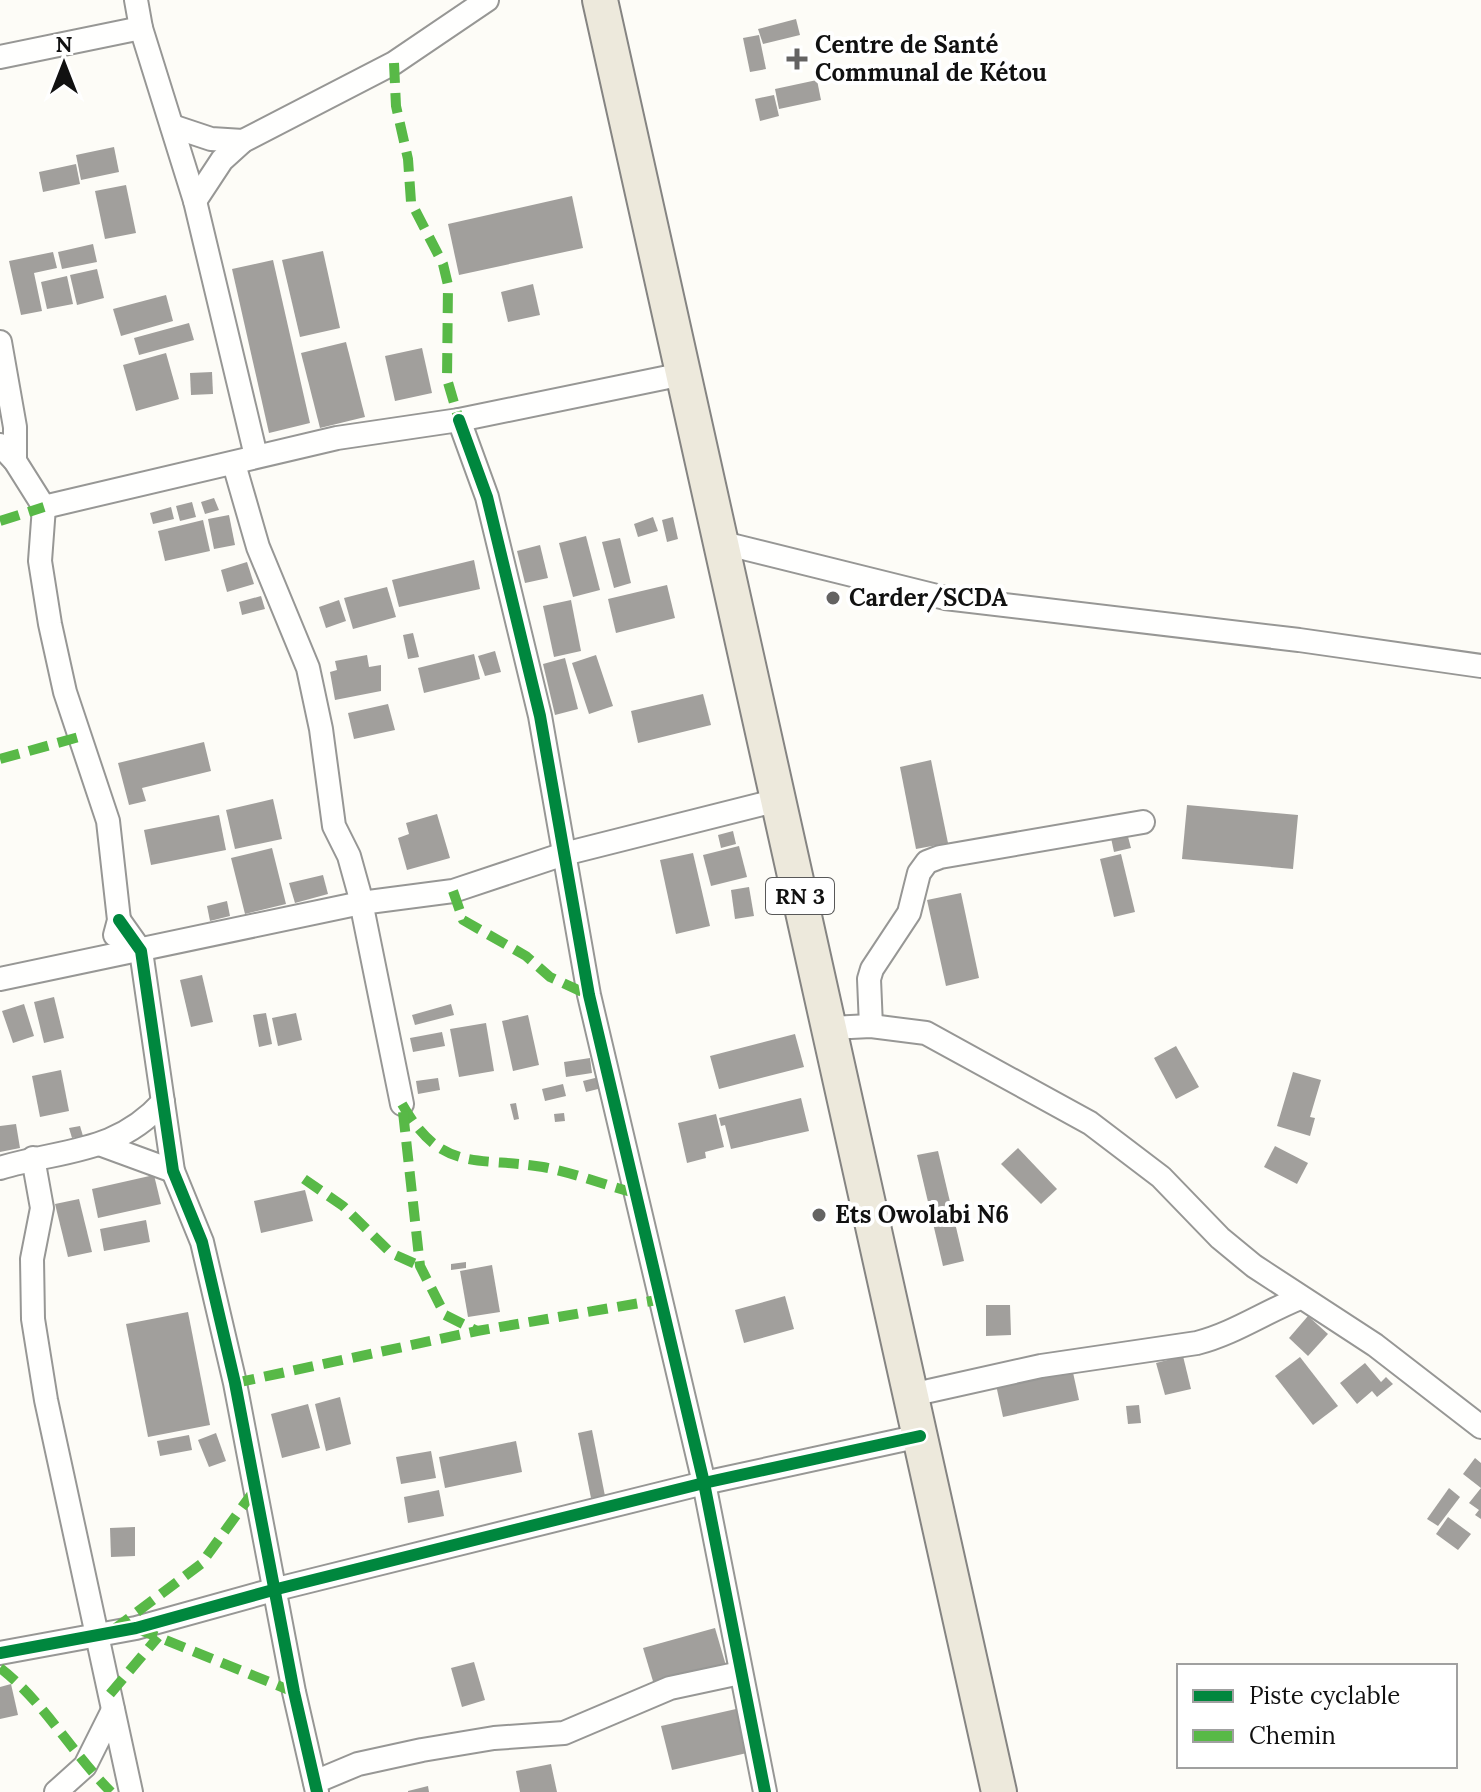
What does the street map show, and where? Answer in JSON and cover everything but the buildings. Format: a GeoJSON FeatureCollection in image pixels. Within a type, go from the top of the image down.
{"type":"FeatureCollection","features":[{"type":"Feature","properties":{"kind":"main road","name":"RN 3"},"geometry":{"type":"LineString","coordinates":[[600,0],[999,1792]]}},
{"type":"Feature","properties":{"kind":"street"},"geometry":{"type":"LineString","coordinates":[[136,0],[141,28],[195,201],[256,456]]}},
{"type":"Feature","properties":{"kind":"street"},"geometry":{"type":"LineString","coordinates":[[195,201],[222,160],[243,141],[394,63],[487,0]]}},
{"type":"Feature","properties":{"kind":"street"},"geometry":{"type":"LineString","coordinates":[[0,57],[141,28]]}},
{"type":"Feature","properties":{"kind":"street"},"geometry":{"type":"LineString","coordinates":[[172,126],[211,139],[243,141]]}},
{"type":"Feature","properties":{"kind":"street"},"geometry":{"type":"LineString","coordinates":[[0,342],[15,427],[8,453],[44,507],[40,561],[50,624],[65,692],[108,821],[119,920],[116,934],[102,956]]}},
{"type":"Feature","properties":{"kind":"street"},"geometry":{"type":"LineString","coordinates":[[44,507],[337,438],[459,420],[683,374]]}},
{"type":"Feature","properties":{"kind":"street"},"geometry":{"type":"LineString","coordinates":[[459,420],[487,497],[540,716],[589,995],[704,1483],[765,1792]]}},
{"type":"Feature","properties":{"kind":"street"},"geometry":{"type":"LineString","coordinates":[[234,464],[258,547],[308,668],[321,729],[334,826],[349,856],[361,903],[402,1104]]}},
{"type":"Feature","properties":{"kind":"street"},"geometry":{"type":"LineString","coordinates":[[719,542],[945,598],[1299,640],[1481,666]]}},
{"type":"Feature","properties":{"kind":"street"},"geometry":{"type":"LineString","coordinates":[[0,979],[361,903],[453,891],[564,854],[778,800]]}},
{"type":"Feature","properties":{"kind":"street"},"geometry":{"type":"LineString","coordinates":[[871,1026],[869,979],[890,938],[909,913],[919,873],[927,862],[940,857],[1143,822]]}},
{"type":"Feature","properties":{"kind":"street"},"geometry":{"type":"LineString","coordinates":[[119,920],[141,951],[173,1171],[202,1242],[238,1398],[273,1590],[316,1787],[358,1764],[422,1750],[494,1738],[564,1733],[670,1688],[740,1673]]}},
{"type":"Feature","properties":{"kind":"street"},"geometry":{"type":"LineString","coordinates":[[830,1028],[871,1026],[926,1033],[1090,1123],[1161,1177],[1242,1257],[1375,1345],[1481,1427]]}},
{"type":"Feature","properties":{"kind":"street"},"geometry":{"type":"LineString","coordinates":[[0,1168],[33,1158],[102,1145],[132,1132],[163,1102]]}},
{"type":"Feature","properties":{"kind":"street"},"geometry":{"type":"LineString","coordinates":[[102,1145],[173,1171]]}},
{"type":"Feature","properties":{"kind":"street"},"geometry":{"type":"LineString","coordinates":[[33,1158],[42,1208],[32,1259],[33,1319],[46,1400],[131,1792]]}},
{"type":"Feature","properties":{"kind":"street"},"geometry":{"type":"LineString","coordinates":[[911,1395],[1041,1366],[1222,1337],[1244,1322],[1300,1298]]}},
{"type":"Feature","properties":{"kind":"street"},"geometry":{"type":"LineString","coordinates":[[0,1653],[98,1636],[704,1483],[920,1436]]}},
{"type":"Feature","properties":{"kind":"street"},"geometry":{"type":"LineString","coordinates":[[56,1792],[85,1766],[113,1710]]}},
{"type":"Feature","properties":{"kind":"marked path"},"geometry":{"type":"LineString","coordinates":[[394,63],[396,106],[408,159],[411,202],[443,264],[448,285],[447,379],[459,420]]}},
{"type":"Feature","properties":{"kind":"marked path"},"geometry":{"type":"LineString","coordinates":[[0,521],[44,507]]}},
{"type":"Feature","properties":{"kind":"marked path"},"geometry":{"type":"LineString","coordinates":[[0,759],[79,737]]}},
{"type":"Feature","properties":{"kind":"marked path"},"geometry":{"type":"LineString","coordinates":[[453,891],[463,920],[526,956],[550,977],[589,995]]}},
{"type":"Feature","properties":{"kind":"marked path"},"geometry":{"type":"LineString","coordinates":[[402,1104],[431,1142],[462,1158],[543,1167],[639,1194]]}},
{"type":"Feature","properties":{"kind":"marked path"},"geometry":{"type":"LineString","coordinates":[[403,1112],[420,1266],[445,1315],[477,1331]]}},
{"type":"Feature","properties":{"kind":"marked path"},"geometry":{"type":"LineString","coordinates":[[304,1179],[343,1206],[391,1253],[420,1266]]}},
{"type":"Feature","properties":{"kind":"marked path"},"geometry":{"type":"LineString","coordinates":[[235,1383],[477,1331],[663,1299]]}},
{"type":"Feature","properties":{"kind":"marked path"},"geometry":{"type":"LineString","coordinates":[[113,1630],[201,1564],[256,1488]]}},
{"type":"Feature","properties":{"kind":"marked path"},"geometry":{"type":"LineString","coordinates":[[138,1629],[294,1692]]}},
{"type":"Feature","properties":{"kind":"marked path"},"geometry":{"type":"LineString","coordinates":[[110,1694],[158,1637]]}},
{"type":"Feature","properties":{"kind":"marked path"},"geometry":{"type":"LineString","coordinates":[[0,1668],[44,1711],[111,1792]]}},
{"type":"Feature","properties":{"kind":"cycle path"},"geometry":{"type":"LineString","coordinates":[[459,420],[487,497],[540,716],[589,995],[704,1483],[765,1792]]}},
{"type":"Feature","properties":{"kind":"cycle path"},"geometry":{"type":"LineString","coordinates":[[119,920],[141,951],[173,1171],[202,1242],[235,1383],[294,1692],[317,1792]]}},
{"type":"Feature","properties":{"kind":"cycle path"},"geometry":{"type":"LineString","coordinates":[[0,1653],[136,1628],[273,1590],[704,1483],[920,1436]]}},
{"type":"Feature","properties":{"kind":"place","name":"Centre de Santé Communal de Kétou"},"geometry":{"type":"Point","coordinates":[797,59]}},
{"type":"Feature","properties":{"kind":"place","name":"Carder/SCDA"},"geometry":{"type":"Point","coordinates":[833,598]}},
{"type":"Feature","properties":{"kind":"place","name":"Ets Owolabi N6"},"geometry":{"type":"Point","coordinates":[819,1215]}}]}
